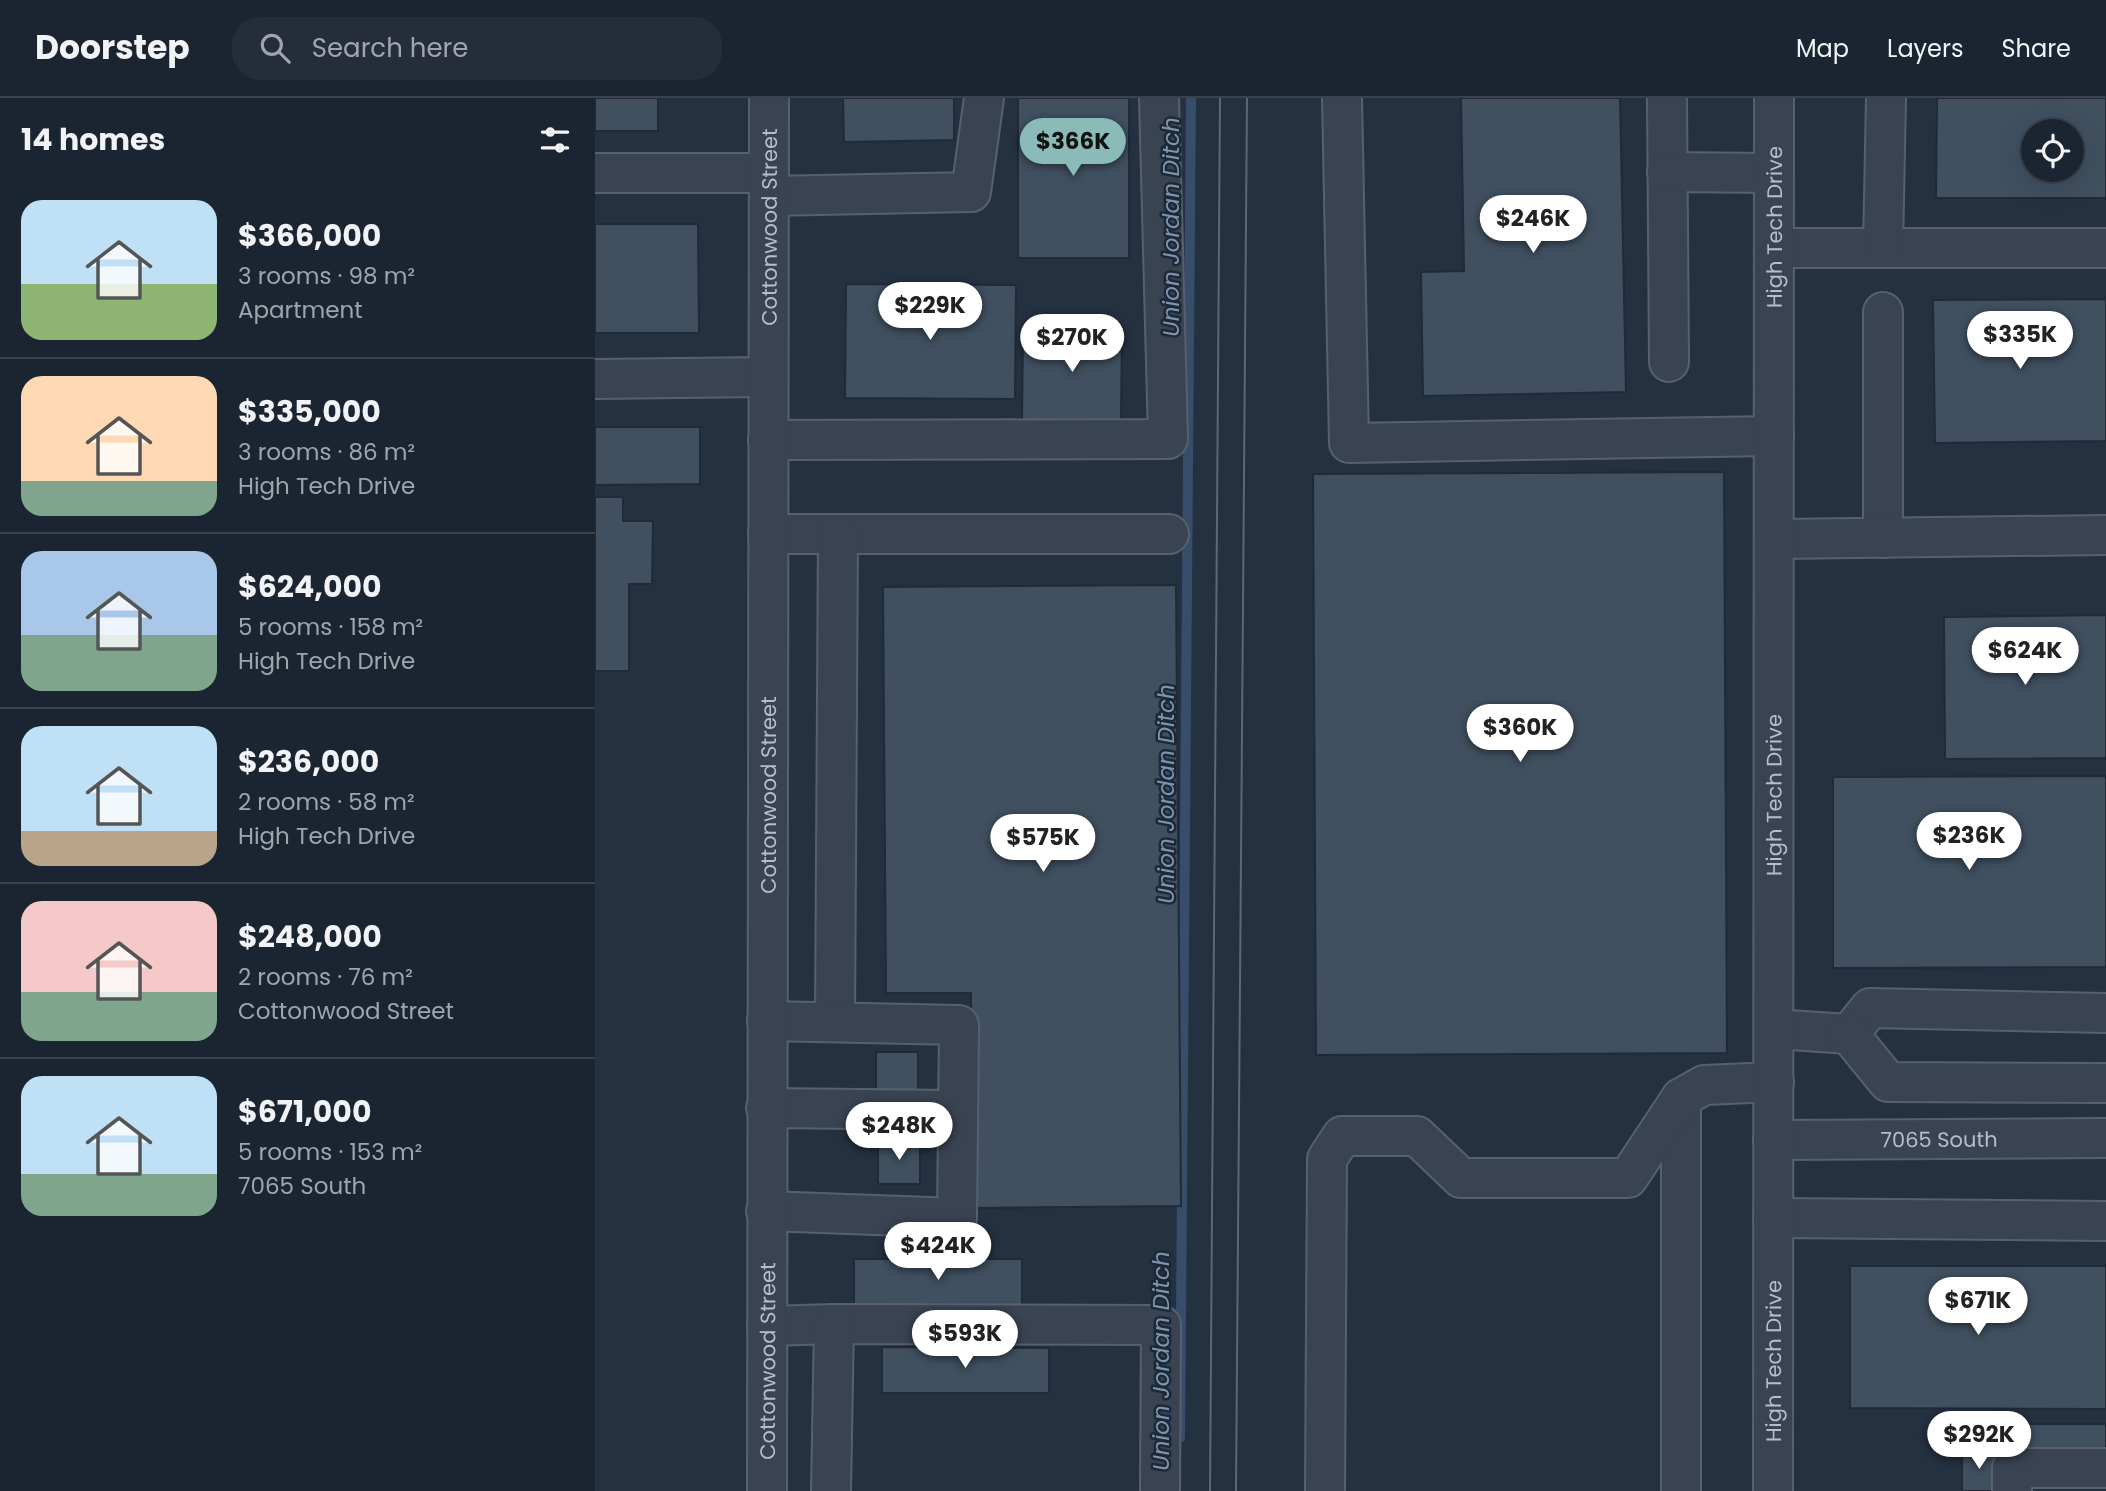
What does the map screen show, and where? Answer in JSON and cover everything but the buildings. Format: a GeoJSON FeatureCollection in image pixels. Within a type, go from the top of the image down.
{"type":"FeatureCollection","features":[{"type":"Feature","properties":{"kind":"street","name":"Cottonwood Street"},"geometry":{"type":"LineString","coordinates":[[767,1491],[769,98]]}},
{"type":"Feature","properties":{"kind":"street"},"geometry":{"type":"LineString","coordinates":[[595,173],[650,173],[769,184],[971,192],[984,98]]}},
{"type":"Feature","properties":{"kind":"street"},"geometry":{"type":"LineString","coordinates":[[768,440],[1168,439],[1159,98]]}},
{"type":"Feature","properties":{"kind":"street"},"geometry":{"type":"LineString","coordinates":[[1342,98],[1349,443],[1774,436]]}},
{"type":"Feature","properties":{"kind":"street"},"geometry":{"type":"LineString","coordinates":[[1667,98],[1669,362]]}},
{"type":"Feature","properties":{"kind":"street","name":"High Tech Drive"},"geometry":{"type":"LineString","coordinates":[[1773,1491],[1774,98]]}},
{"type":"Feature","properties":{"kind":"street"},"geometry":{"type":"LineString","coordinates":[[1883,248],[1886,98]]}},
{"type":"Feature","properties":{"kind":"street"},"geometry":{"type":"LineString","coordinates":[[1667,172],[1774,173]]}},
{"type":"Feature","properties":{"kind":"street"},"geometry":{"type":"LineString","coordinates":[[1774,248],[2106,248]]}},
{"type":"Feature","properties":{"kind":"street"},"geometry":{"type":"LineString","coordinates":[[1883,312],[1883,538]]}},
{"type":"Feature","properties":{"kind":"street"},"geometry":{"type":"LineString","coordinates":[[595,379],[768,376]]}},
{"type":"Feature","properties":{"kind":"street"},"geometry":{"type":"LineString","coordinates":[[768,534],[1169,534]]}},
{"type":"Feature","properties":{"kind":"street"},"geometry":{"type":"LineString","coordinates":[[835,1021],[838,534]]}},
{"type":"Feature","properties":{"kind":"street"},"geometry":{"type":"LineString","coordinates":[[1774,540],[2106,534]]}},
{"type":"Feature","properties":{"kind":"street"},"geometry":{"type":"LineString","coordinates":[[1774,1029],[1860,1021],[2106,1013]]}},
{"type":"Feature","properties":{"kind":"street"},"geometry":{"type":"LineString","coordinates":[[766,1211],[957,1217],[959,1025],[767,1021]]}},
{"type":"Feature","properties":{"kind":"street"},"geometry":{"type":"LineString","coordinates":[[1860,1021],[1888,1082],[2106,1083]]}},
{"type":"Feature","properties":{"kind":"street"},"geometry":{"type":"LineString","coordinates":[[1325,1491],[1328,1159],[1342,1136],[1417,1136],[1461,1178],[1628,1178],[1681,1098],[1704,1085],[1774,1082]]}},
{"type":"Feature","properties":{"kind":"street"},"geometry":{"type":"LineString","coordinates":[[1681,1098],[1681,1491]]}},
{"type":"Feature","properties":{"kind":"street"},"geometry":{"type":"LineString","coordinates":[[766,1108],[957,1110]]}},
{"type":"Feature","properties":{"kind":"street","name":"7065 South"},"geometry":{"type":"LineString","coordinates":[[1773,1140],[2106,1139]]}},
{"type":"Feature","properties":{"kind":"street"},"geometry":{"type":"LineString","coordinates":[[1773,1218],[2106,1221]]}},
{"type":"Feature","properties":{"kind":"street"},"geometry":{"type":"LineString","coordinates":[[831,1491],[834,1324]]}},
{"type":"Feature","properties":{"kind":"street"},"geometry":{"type":"LineString","coordinates":[[767,1326],[1161,1325],[1160,1491]]}},
{"type":"Feature","properties":{"kind":"street"},"geometry":{"type":"LineString","coordinates":[[2012,1491],[2012,1468],[2106,1468]]}},
{"type":"Feature","properties":{"kind":"waterway","name":"Union Jordan Ditch"},"geometry":{"type":"LineString","coordinates":[[1180,1438],[1191,98]]}},
{"type":"Feature","properties":{"kind":"tram line"},"geometry":{"type":"LineString","coordinates":[[1210,1491],[1220,98]]}},
{"type":"Feature","properties":{"kind":"tram line"},"geometry":{"type":"LineString","coordinates":[[1236,1491],[1247,98]]}}]}
